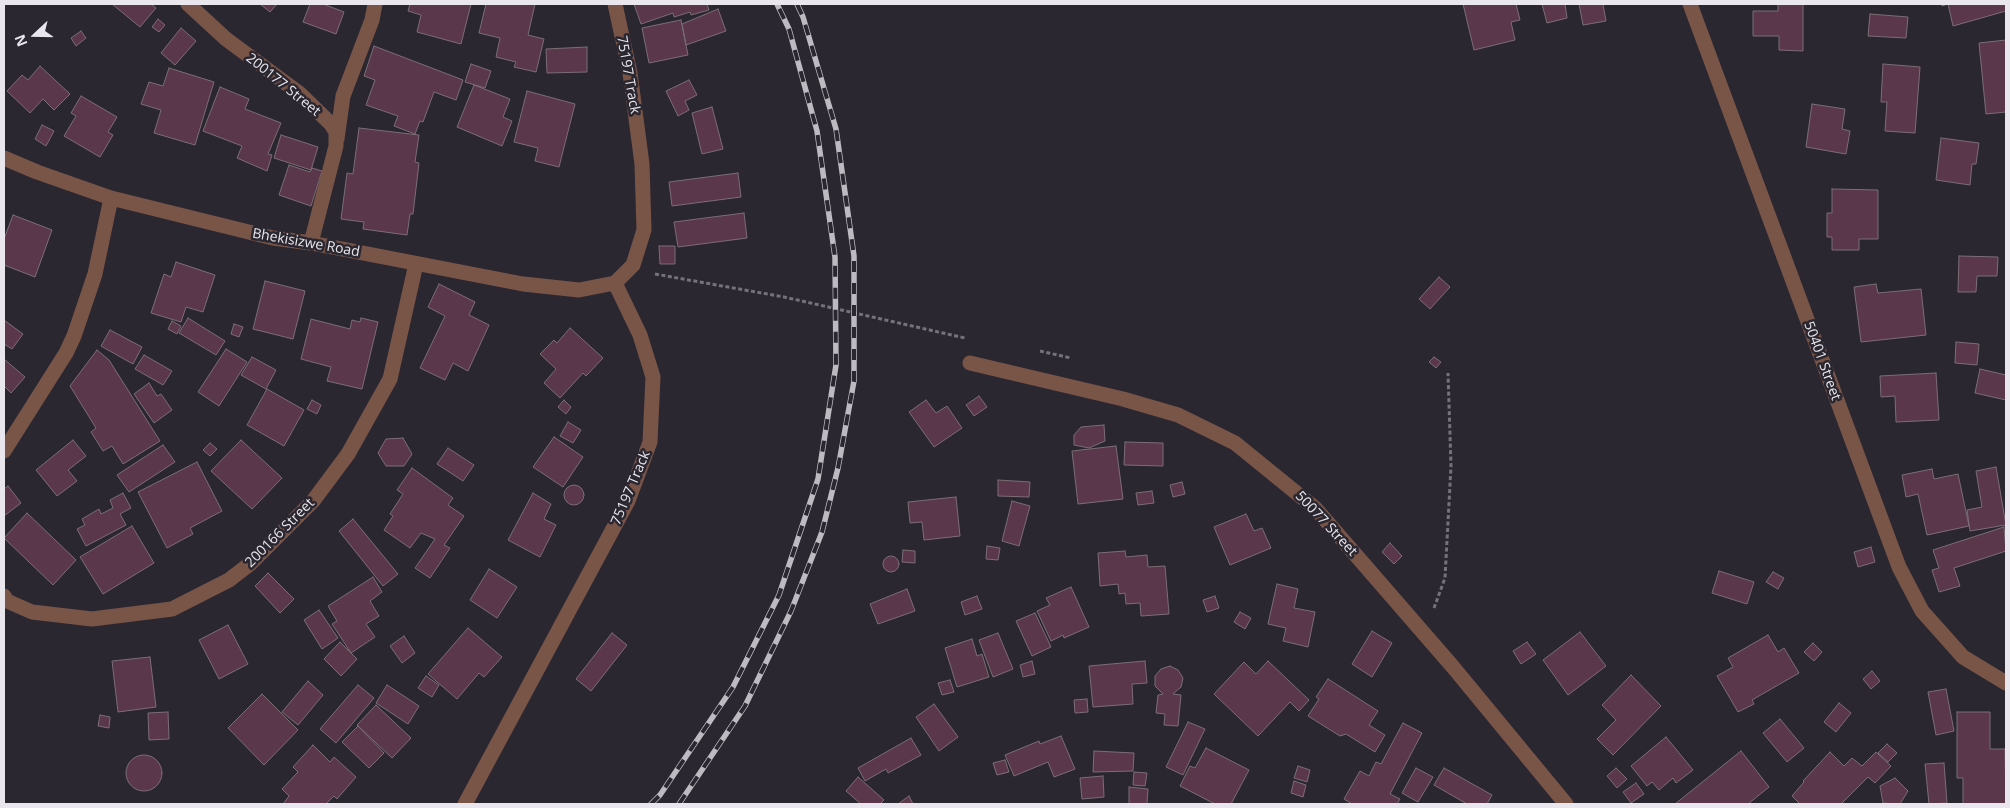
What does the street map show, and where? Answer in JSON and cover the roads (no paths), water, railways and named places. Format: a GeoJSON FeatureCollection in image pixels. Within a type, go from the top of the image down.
{"type":"FeatureCollection","features":[{"type":"Feature","properties":{"kind":"street","name":"200177 Street"},"geometry":{"type":"LineString","coordinates":[[188,4],[226,39],[299,93],[331,124],[336,132],[336,146],[311,243]]}},
{"type":"Feature","properties":{"kind":"street"},"geometry":{"type":"LineString","coordinates":[[336,146],[343,96],[372,20],[375,4]]}},
{"type":"Feature","properties":{"kind":"street","name":"75197 Track"},"geometry":{"type":"LineString","coordinates":[[465,804],[628,501],[650,442],[652,377],[640,335],[616,283],[633,265],[644,230],[642,164],[630,73],[615,4]]}},
{"type":"Feature","properties":{"kind":"street","name":"50401 Street"},"geometry":{"type":"LineString","coordinates":[[1690,4],[1899,567],[1922,611],[1963,657],[2006,682]]}},
{"type":"Feature","properties":{"kind":"street","name":"Bhekisizwe Road"},"geometry":{"type":"LineString","coordinates":[[4,158],[37,172],[111,198],[272,238],[311,243],[523,284],[579,290],[616,283]]}},
{"type":"Feature","properties":{"kind":"street"},"geometry":{"type":"LineString","coordinates":[[4,451],[66,353],[74,336],[95,274],[111,198]]}},
{"type":"Feature","properties":{"kind":"street","name":"200166 Street"},"geometry":{"type":"LineString","coordinates":[[4,596],[7,601],[32,612],[92,619],[172,609],[229,580],[251,564],[313,501],[348,454],[390,379],[416,264]]}},
{"type":"Feature","properties":{"kind":"street","name":"50077 Street"},"geometry":{"type":"LineString","coordinates":[[970,364],[1115,397],[1178,415],[1235,443],[1315,508],[1566,804]]}},
{"type":"Feature","properties":{"kind":"railway"},"geometry":{"type":"LineString","coordinates":[[651,804],[660,795],[733,687],[779,595],[818,479],[836,365],[835,257],[817,131],[789,29],[777,4]]}},
{"type":"Feature","properties":{"kind":"railway"},"geometry":{"type":"LineString","coordinates":[[679,804],[745,706],[791,611],[822,532],[838,468],[854,381],[854,256],[836,129],[803,17],[797,4]]}}]}
